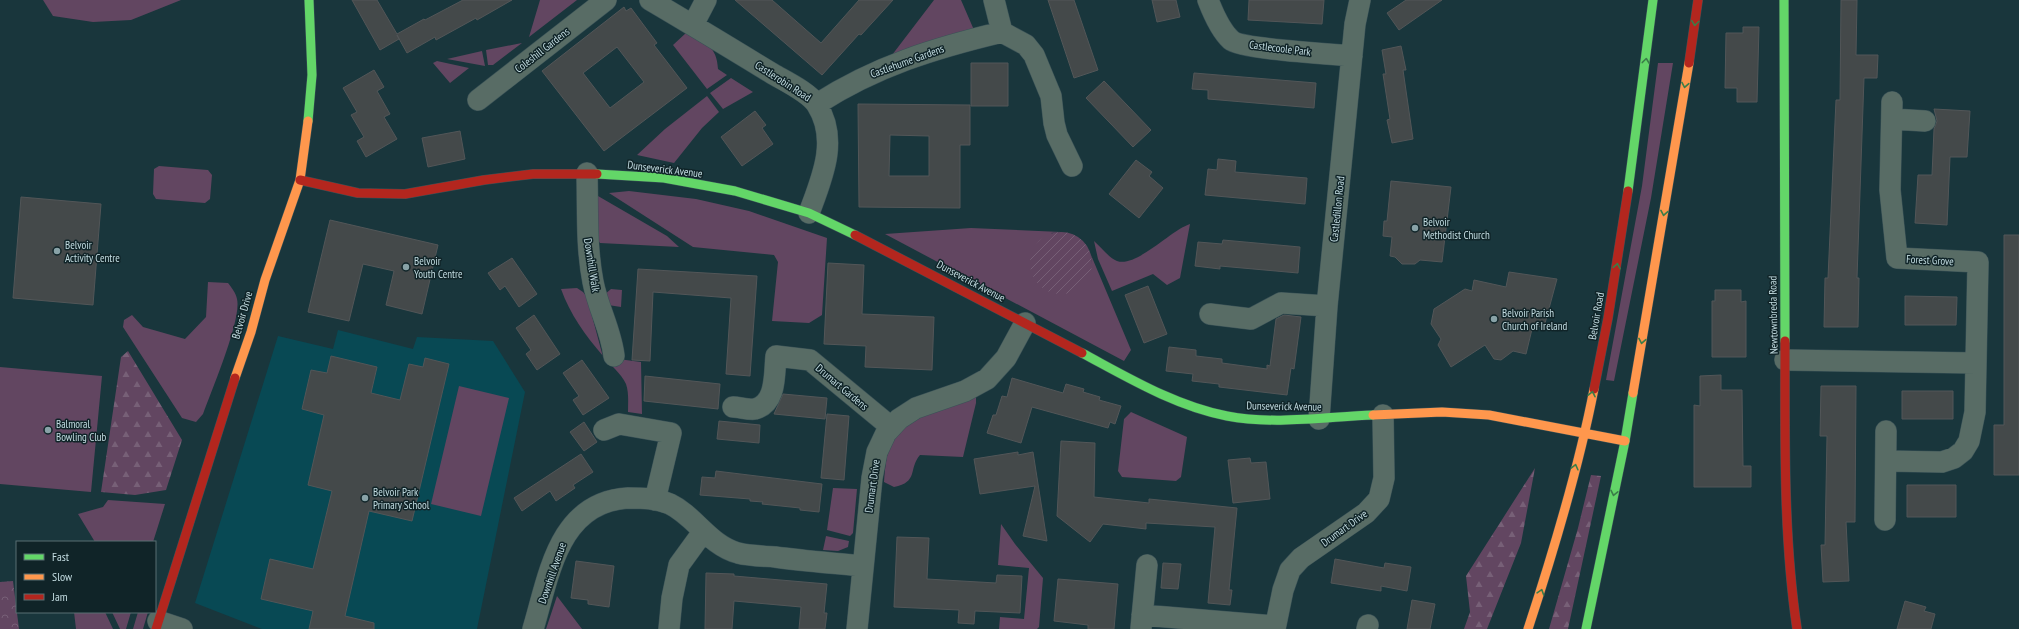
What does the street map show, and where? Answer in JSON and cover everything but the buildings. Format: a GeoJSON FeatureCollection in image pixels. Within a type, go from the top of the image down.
{"type":"FeatureCollection","features":[{"type":"Feature","properties":{"kind":"main road","name":"Belvoir Drive"},"geometry":{"type":"LineString","coordinates":[[157,625],[217,431],[250,332],[265,280],[300,180],[306,139],[312,75],[310,0]]}},
{"type":"Feature","properties":{"kind":"main road","name":"Belvoir Road"},"geometry":{"type":"LineString","coordinates":[[1528,629],[1560,527],[1584,432],[1603,344],[1620,250],[1654,0]]}},
{"type":"Feature","properties":{"kind":"main road"},"geometry":{"type":"LineString","coordinates":[[1586,629],[1625,441],[1692,46],[1698,0]]}},
{"type":"Feature","properties":{"kind":"main road","name":"Newtownbreda Road"},"geometry":{"type":"LineString","coordinates":[[1784,0],[1785,360],[1790,580],[1797,629]]}},
{"type":"Feature","properties":{"kind":"main road","name":"Dunseverick Avenue"},"geometry":{"type":"LineString","coordinates":[[300,180],[358,193],[405,194],[484,180],[533,174],[587,173],[664,178],[735,191],[809,213],[869,241],[1165,397],[1201,410],[1226,416],[1264,420],[1319,419],[1442,412],[1489,415],[1625,441]]}},
{"type":"Feature","properties":{"kind":"street","name":"Coleshill Gardens"},"geometry":{"type":"LineString","coordinates":[[478,100],[606,0]]}},
{"type":"Feature","properties":{"kind":"street","name":"Castlerobin Road"},"geometry":{"type":"LineString","coordinates":[[650,0],[797,88],[817,104],[825,123],[828,146],[826,167],[809,213]]}},
{"type":"Feature","properties":{"kind":"street"},"geometry":{"type":"LineString","coordinates":[[693,25],[706,0]]}},
{"type":"Feature","properties":{"kind":"street"},"geometry":{"type":"LineString","coordinates":[[994,0],[1002,32],[1026,45],[1034,55],[1051,96],[1057,135],[1072,166]]}},
{"type":"Feature","properties":{"kind":"street","name":"Castlecoole Park"},"geometry":{"type":"LineString","coordinates":[[1208,0],[1220,26],[1232,41],[1257,47],[1352,56]]}},
{"type":"Feature","properties":{"kind":"street","name":"Castledillon Road"},"geometry":{"type":"LineString","coordinates":[[1319,419],[1327,306],[1352,56],[1360,0]]}},
{"type":"Feature","properties":{"kind":"street","name":"Castlehume Gardens"},"geometry":{"type":"LineString","coordinates":[[817,104],[845,86],[883,68],[929,51],[1002,32]]}},
{"type":"Feature","properties":{"kind":"street","name":"Forest Grove"},"geometry":{"type":"LineString","coordinates":[[1886,461],[1942,462],[1954,458],[1963,451],[1970,441],[1974,423],[1978,262],[1897,258],[1890,190],[1892,111],[1925,121]]}},
{"type":"Feature","properties":{"kind":"street","name":"Downhill Walk"},"geometry":{"type":"LineString","coordinates":[[587,173],[588,249],[593,284],[612,339],[614,356]]}},
{"type":"Feature","properties":{"kind":"street"},"geometry":{"type":"LineString","coordinates":[[1210,314],[1252,319],[1281,303],[1327,306]]}},
{"type":"Feature","properties":{"kind":"street","name":"Drumart Drive"},"geometry":{"type":"LineString","coordinates":[[857,629],[862,566],[876,452],[891,427],[899,419],[916,408],[965,391],[987,379],[1006,358],[1025,323]]}},
{"type":"Feature","properties":{"kind":"street","name":"Drumart Gardens"},"geometry":{"type":"LineString","coordinates":[[733,407],[754,409],[766,403],[772,394],[776,356],[810,360],[891,427]]}},
{"type":"Feature","properties":{"kind":"street"},"geometry":{"type":"LineString","coordinates":[[1785,360],[1975,363]]}},
{"type":"Feature","properties":{"kind":"street","name":"Drumart Drive"},"geometry":{"type":"LineString","coordinates":[[1275,627],[1283,590],[1290,570],[1301,558],[1366,513],[1379,499],[1384,478],[1383,415]]}},
{"type":"Feature","properties":{"kind":"street"},"geometry":{"type":"LineString","coordinates":[[604,430],[619,424],[671,433],[655,500]]}},
{"type":"Feature","properties":{"kind":"street"},"geometry":{"type":"LineString","coordinates":[[1885,520],[1886,431]]}},
{"type":"Feature","properties":{"kind":"street","name":"Downhill Avenue"},"geometry":{"type":"LineString","coordinates":[[533,629],[557,551],[569,528],[586,513],[601,504],[621,499],[645,498],[671,505],[715,542],[738,553],[862,566]]}},
{"type":"Feature","properties":{"kind":"street"},"geometry":{"type":"LineString","coordinates":[[668,629],[672,598],[680,565],[703,532]]}},
{"type":"Feature","properties":{"kind":"street"},"geometry":{"type":"LineString","coordinates":[[1147,565],[1141,622],[1275,627]]}},
{"type":"Feature","properties":{"kind":"street"},"geometry":{"type":"LineString","coordinates":[[157,625],[182,629]]}},
{"type":"Feature","properties":{"kind":"shaded area","name":"Belvoir Park Primary School"},"geometry":{"type":"Polygon","coordinates":[[[338,330],[413,349],[417,337],[493,341],[525,392],[477,629],[262,629],[195,603],[278,336],[333,349],[338,330]]]}},
{"type":"Feature","properties":{"kind":"green space"},"geometry":{"type":"Polygon","coordinates":[[[43,0],[181,0],[131,20],[93,22],[53,16],[43,0]]]}},
{"type":"Feature","properties":{"kind":"green space"},"geometry":{"type":"Polygon","coordinates":[[[540,0],[577,0],[529,37],[540,0]]]}},
{"type":"Feature","properties":{"kind":"green space"},"geometry":{"type":"Polygon","coordinates":[[[934,0],[961,0],[974,30],[892,55],[934,0]]]}},
{"type":"Feature","properties":{"kind":"green space"},"geometry":{"type":"Polygon","coordinates":[[[687,32],[709,46],[715,55],[718,69],[727,75],[707,89],[673,45],[687,32]]]}},
{"type":"Feature","properties":{"kind":"green space"},"geometry":{"type":"Polygon","coordinates":[[[522,43],[493,65],[488,65],[486,50],[522,43]]]}},
{"type":"Feature","properties":{"kind":"green space"},"geometry":{"type":"Polygon","coordinates":[[[482,51],[485,66],[447,59],[482,51]]]}},
{"type":"Feature","properties":{"kind":"green space"},"geometry":{"type":"Polygon","coordinates":[[[437,61],[469,68],[450,83],[433,63],[437,61]]]}},
{"type":"Feature","properties":{"kind":"green space"},"geometry":{"type":"Polygon","coordinates":[[[1658,63],[1673,63],[1651,198],[1614,381],[1606,380],[1642,186],[1658,63]]]}},
{"type":"Feature","properties":{"kind":"green space"},"geometry":{"type":"Polygon","coordinates":[[[731,78],[753,92],[723,109],[710,93],[731,78]]]}},
{"type":"Feature","properties":{"kind":"green space"},"geometry":{"type":"Polygon","coordinates":[[[707,96],[719,112],[702,128],[674,163],[637,155],[665,129],[707,96]]]}},
{"type":"Feature","properties":{"kind":"green space"},"geometry":{"type":"Polygon","coordinates":[[[159,166],[208,170],[212,175],[210,199],[205,203],[156,199],[153,194],[154,169],[159,166]]]}},
{"type":"Feature","properties":{"kind":"green space"},"geometry":{"type":"Polygon","coordinates":[[[629,191],[696,199],[749,211],[827,238],[822,315],[809,323],[772,321],[778,262],[774,255],[693,247],[609,193],[629,191]]]}},
{"type":"Feature","properties":{"kind":"green space"},"geometry":{"type":"Polygon","coordinates":[[[598,196],[667,236],[679,247],[600,243],[595,237],[593,204],[598,196]]]}},
{"type":"Feature","properties":{"kind":"green space"},"geometry":{"type":"Polygon","coordinates":[[[1190,224],[1180,278],[1167,285],[1153,274],[1112,291],[1098,259],[1094,241],[1114,260],[1125,262],[1143,254],[1173,233],[1190,224]]]}},
{"type":"Feature","properties":{"kind":"green space"},"geometry":{"type":"Polygon","coordinates":[[[971,228],[1061,232],[1051,233],[1092,264],[1091,255],[1131,350],[1124,361],[885,234],[971,228]]]}},
{"type":"Feature","properties":{"kind":"green space"},"geometry":{"type":"Polygon","coordinates":[[[1061,232],[1073,234],[1083,241],[1090,251],[1092,263],[1090,275],[1083,285],[1073,292],[1061,294],[1049,292],[1039,285],[1032,275],[1030,263],[1032,251],[1039,241],[1049,234],[1061,232]]]}},
{"type":"Feature","properties":{"kind":"green space"},"geometry":{"type":"Polygon","coordinates":[[[208,282],[228,283],[237,299],[237,309],[231,338],[219,373],[203,414],[196,422],[182,418],[123,327],[124,320],[132,315],[143,327],[185,339],[206,317],[208,282]]]}},
{"type":"Feature","properties":{"kind":"green space"},"geometry":{"type":"Polygon","coordinates":[[[577,288],[587,297],[603,356],[579,324],[561,289],[577,288]]]}},
{"type":"Feature","properties":{"kind":"green space"},"geometry":{"type":"Polygon","coordinates":[[[611,289],[622,290],[621,307],[608,305],[604,295],[611,289]]]}},
{"type":"Feature","properties":{"kind":"green space"},"geometry":{"type":"Polygon","coordinates":[[[128,351],[182,440],[166,490],[135,495],[101,492],[121,357],[128,351]]]}},
{"type":"Feature","properties":{"kind":"green space"},"geometry":{"type":"Polygon","coordinates":[[[604,357],[641,362],[642,414],[628,412],[628,394],[626,384],[604,357]]]}},
{"type":"Feature","properties":{"kind":"green space","name":"Balmoral Bowling Club"},"geometry":{"type":"Polygon","coordinates":[[[0,367],[102,376],[91,492],[0,484],[0,367]]]}},
{"type":"Feature","properties":{"kind":"green space"},"geometry":{"type":"Polygon","coordinates":[[[459,386],[509,398],[481,516],[431,504],[459,386]]]}},
{"type":"Feature","properties":{"kind":"green space"},"geometry":{"type":"Polygon","coordinates":[[[976,395],[976,403],[963,457],[920,455],[916,460],[912,474],[907,482],[894,487],[884,482],[888,452],[891,442],[897,433],[906,425],[929,412],[976,395]]]}},
{"type":"Feature","properties":{"kind":"green space"},"geometry":{"type":"Polygon","coordinates":[[[1131,412],[1187,437],[1181,477],[1176,481],[1122,477],[1118,471],[1124,419],[1131,412]]]}},
{"type":"Feature","properties":{"kind":"green space"},"geometry":{"type":"Polygon","coordinates":[[[1535,468],[1521,543],[1487,629],[1464,629],[1470,612],[1466,576],[1535,468]]]}},
{"type":"Feature","properties":{"kind":"green space"},"geometry":{"type":"Polygon","coordinates":[[[1591,475],[1601,476],[1568,629],[1549,629],[1578,528],[1591,475]]]}},
{"type":"Feature","properties":{"kind":"green space"},"geometry":{"type":"Polygon","coordinates":[[[833,488],[857,489],[853,533],[850,536],[827,530],[833,488]]]}},
{"type":"Feature","properties":{"kind":"green space"},"geometry":{"type":"Polygon","coordinates":[[[108,500],[165,504],[153,541],[94,541],[78,514],[103,507],[108,500]]]}},
{"type":"Feature","properties":{"kind":"green space"},"geometry":{"type":"Polygon","coordinates":[[[1001,524],[1015,544],[1043,578],[1039,627],[1037,629],[999,629],[1000,617],[1024,619],[1029,568],[998,565],[1001,524]]]}},
{"type":"Feature","properties":{"kind":"green space"},"geometry":{"type":"Polygon","coordinates":[[[826,536],[849,541],[848,547],[838,551],[823,550],[826,536]]]}},
{"type":"Feature","properties":{"kind":"green space"},"geometry":{"type":"Polygon","coordinates":[[[13,581],[19,629],[0,629],[0,582],[13,581]]]}},
{"type":"Feature","properties":{"kind":"green space"},"geometry":{"type":"Polygon","coordinates":[[[557,596],[582,629],[546,629],[557,596]]]}},
{"type":"Feature","properties":{"kind":"green space"},"geometry":{"type":"Polygon","coordinates":[[[74,613],[105,613],[113,629],[76,629],[74,613]]]}},
{"type":"Feature","properties":{"kind":"green space"},"geometry":{"type":"Polygon","coordinates":[[[112,613],[131,613],[126,629],[120,629],[112,613]]]}},
{"type":"Feature","properties":{"kind":"green space"},"geometry":{"type":"Polygon","coordinates":[[[138,613],[148,613],[143,629],[133,629],[138,613]]]}},
{"type":"Feature","properties":{"kind":"traffic: fast"},"geometry":{"type":"LineString","coordinates":[[308,121],[312,75],[309,0]]}},
{"type":"Feature","properties":{"kind":"traffic: fast"},"geometry":{"type":"LineString","coordinates":[[1628,191],[1653,0]]}},
{"type":"Feature","properties":{"kind":"traffic: fast"},"geometry":{"type":"LineString","coordinates":[[1784,0],[1785,341]]}},
{"type":"Feature","properties":{"kind":"traffic: fast"},"geometry":{"type":"LineString","coordinates":[[597,174],[664,178],[735,191],[809,213],[855,235]]}},
{"type":"Feature","properties":{"kind":"traffic: fast"},"geometry":{"type":"LineString","coordinates":[[1082,353],[1134,381],[1170,398],[1227,416],[1263,420],[1300,420],[1373,415]]}},
{"type":"Feature","properties":{"kind":"traffic: fast"},"geometry":{"type":"LineString","coordinates":[[1586,629],[1625,441],[1633,393]]}},
{"type":"Feature","properties":{"kind":"traffic: slow"},"geometry":{"type":"LineString","coordinates":[[1633,393],[1689,63]]}},
{"type":"Feature","properties":{"kind":"traffic: slow"},"geometry":{"type":"LineString","coordinates":[[235,378],[251,332],[265,280],[300,180],[308,121]]}},
{"type":"Feature","properties":{"kind":"traffic: slow"},"geometry":{"type":"LineString","coordinates":[[1528,629],[1565,510],[1581,450],[1594,389]]}},
{"type":"Feature","properties":{"kind":"traffic: slow"},"geometry":{"type":"LineString","coordinates":[[1373,415],[1442,412],[1489,415],[1625,441]]}},
{"type":"Feature","properties":{"kind":"traffic: jam"},"geometry":{"type":"LineString","coordinates":[[1689,63],[1698,0]]}},
{"type":"Feature","properties":{"kind":"traffic: jam"},"geometry":{"type":"LineString","coordinates":[[300,180],[358,193],[405,194],[484,180],[533,174],[597,174]]}},
{"type":"Feature","properties":{"kind":"traffic: jam"},"geometry":{"type":"LineString","coordinates":[[1594,389],[1608,318],[1628,191]]}},
{"type":"Feature","properties":{"kind":"traffic: jam"},"geometry":{"type":"LineString","coordinates":[[855,235],[1082,353]]}},
{"type":"Feature","properties":{"kind":"traffic: jam"},"geometry":{"type":"LineString","coordinates":[[1785,341],[1787,521],[1792,593],[1797,629]]}},
{"type":"Feature","properties":{"kind":"traffic: jam"},"geometry":{"type":"LineString","coordinates":[[156,629],[235,378]]}},
{"type":"Feature","properties":{"kind":"place","name":"Belvoir Methodist Church"},"geometry":{"type":"Point","coordinates":[1415,228]}},
{"type":"Feature","properties":{"kind":"place","name":"Belvoir Activity Centre"},"geometry":{"type":"Point","coordinates":[57,251]}},
{"type":"Feature","properties":{"kind":"place","name":"Belvoir Youth Centre"},"geometry":{"type":"Point","coordinates":[406,267]}},
{"type":"Feature","properties":{"kind":"place","name":"Belvoir Parish Church of Ireland"},"geometry":{"type":"Point","coordinates":[1494,319]}},
{"type":"Feature","properties":{"kind":"place","name":"Balmoral Bowling Club"},"geometry":{"type":"Point","coordinates":[48,430]}},
{"type":"Feature","properties":{"kind":"place","name":"Belvoir Park Primary School"},"geometry":{"type":"Point","coordinates":[365,498]}}]}
